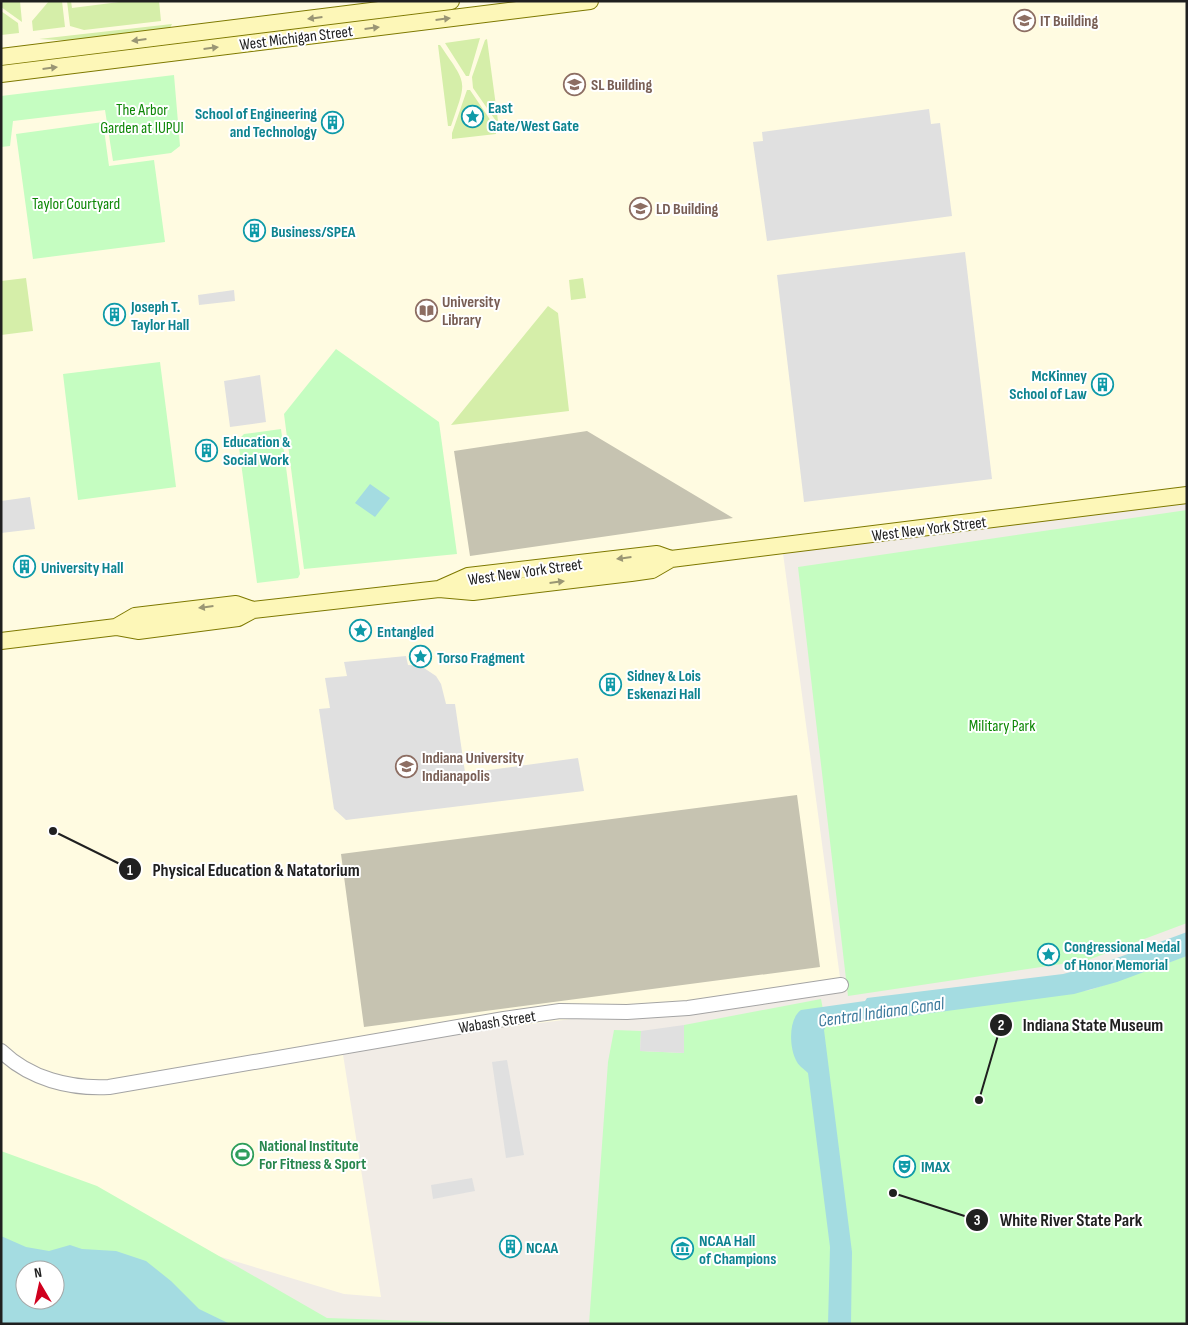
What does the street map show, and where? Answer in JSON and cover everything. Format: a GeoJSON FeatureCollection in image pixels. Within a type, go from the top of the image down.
{"type":"FeatureCollection","features":[{"type":"Feature","properties":{"kind":"main road","name":"West Michigan Street"},"geometry":{"type":"LineString","coordinates":[[1,57],[451,1]]}},
{"type":"Feature","properties":{"kind":"main road","name":"West Michigan Street"},"geometry":{"type":"LineString","coordinates":[[1,74],[590,1]]}},
{"type":"Feature","properties":{"kind":"main road","name":"West New York Street"},"geometry":{"type":"LineString","coordinates":[[1,641],[116,627],[138,631],[238,618],[253,610],[439,589],[468,576],[657,554],[671,560],[1187,495]]}},
{"type":"Feature","properties":{"kind":"street","name":"Wabash Street"},"geometry":{"type":"LineString","coordinates":[[1,1051],[17,1066],[52,1081],[85,1088],[156,1080],[504,1019],[560,1011],[627,1012],[688,1008],[841,985]]}},
{"type":"Feature","properties":{"kind":"shaded area","name":"Indiana University Indianapolis"},"geometry":{"type":"Polygon","coordinates":[[[1,1],[1187,1],[1187,494],[782,546],[841,985],[342,1048],[381,1297],[344,1294],[78,1214],[1,1197],[1,1]]]}},
{"type":"Feature","properties":{"kind":"shaded area"},"geometry":{"type":"Polygon","coordinates":[[[929,109],[931,124],[940,123],[952,216],[767,241],[753,142],[763,141],[762,132],[929,109]]]}},
{"type":"Feature","properties":{"kind":"shaded area"},"geometry":{"type":"Polygon","coordinates":[[[965,252],[992,479],[804,502],[777,275],[965,252]]]}},
{"type":"Feature","properties":{"kind":"shaded area"},"geometry":{"type":"Polygon","coordinates":[[[234,290],[235,301],[199,305],[198,295],[234,290]]]}},
{"type":"Feature","properties":{"kind":"shaded area"},"geometry":{"type":"Polygon","coordinates":[[[260,375],[266,422],[230,427],[224,381],[260,375]]]}},
{"type":"Feature","properties":{"kind":"shaded area"},"geometry":{"type":"Polygon","coordinates":[[[587,431],[733,518],[470,556],[454,451],[587,431]]]}},
{"type":"Feature","properties":{"kind":"shaded area"},"geometry":{"type":"Polygon","coordinates":[[[30,497],[35,529],[1,533],[1,501],[30,497]]]}},
{"type":"Feature","properties":{"kind":"shaded area"},"geometry":{"type":"Polygon","coordinates":[[[406,656],[408,665],[421,666],[436,676],[441,684],[446,704],[455,704],[466,779],[474,772],[578,758],[584,791],[346,820],[334,809],[319,709],[330,708],[325,678],[347,676],[344,662],[406,656]]]}},
{"type":"Feature","properties":{"kind":"shaded area"},"geometry":{"type":"Polygon","coordinates":[[[797,795],[820,967],[364,1027],[341,854],[797,795]]]}},
{"type":"Feature","properties":{"kind":"shaded area"},"geometry":{"type":"Polygon","coordinates":[[[684,1025],[684,1053],[640,1051],[641,1031],[684,1025]]]}},
{"type":"Feature","properties":{"kind":"shaded area"},"geometry":{"type":"Polygon","coordinates":[[[507,1060],[524,1155],[506,1158],[492,1062],[507,1060]]]}},
{"type":"Feature","properties":{"kind":"shaded area"},"geometry":{"type":"Polygon","coordinates":[[[472,1178],[475,1191],[433,1199],[431,1185],[472,1178]]]}},
{"type":"Feature","properties":{"kind":"green space"},"geometry":{"type":"Polygon","coordinates":[[[1,1],[20,1],[22,22],[1,7],[1,1]]]}},
{"type":"Feature","properties":{"kind":"green space"},"geometry":{"type":"Polygon","coordinates":[[[49,1],[62,1],[65,27],[33,31],[32,21],[49,1]]]}},
{"type":"Feature","properties":{"kind":"green space"},"geometry":{"type":"Polygon","coordinates":[[[67,1],[71,1],[72,8],[127,1],[159,1],[161,21],[84,30],[70,26],[67,1]]]}},
{"type":"Feature","properties":{"kind":"green space"},"geometry":{"type":"Polygon","coordinates":[[[1,11],[18,23],[19,33],[1,35],[1,11]]]}},
{"type":"Feature","properties":{"kind":"green space"},"geometry":{"type":"Polygon","coordinates":[[[172,24],[170,28],[75,41],[39,39],[172,24]]]}},
{"type":"Feature","properties":{"kind":"green space"},"geometry":{"type":"Polygon","coordinates":[[[480,38],[469,76],[466,76],[445,43],[480,38]]]}},
{"type":"Feature","properties":{"kind":"green space"},"geometry":{"type":"Polygon","coordinates":[[[487,39],[498,121],[496,121],[473,88],[472,77],[487,39]]]}},
{"type":"Feature","properties":{"kind":"green space"},"geometry":{"type":"Polygon","coordinates":[[[438,45],[440,45],[456,68],[462,83],[460,99],[451,126],[448,126],[438,45]]]}},
{"type":"Feature","properties":{"kind":"green space","name":"The Arbor Garden at IUPUI"},"geometry":{"type":"Polygon","coordinates":[[[174,75],[180,146],[171,153],[113,161],[105,110],[13,121],[10,146],[1,147],[1,96],[174,75]]]}},
{"type":"Feature","properties":{"kind":"green space"},"geometry":{"type":"Polygon","coordinates":[[[467,90],[470,90],[495,127],[496,134],[452,139],[452,133],[467,90]]]}},
{"type":"Feature","properties":{"kind":"green space","name":"Taylor Courtyard"},"geometry":{"type":"Polygon","coordinates":[[[103,122],[109,166],[154,160],[165,242],[33,259],[16,134],[103,122]]]}},
{"type":"Feature","properties":{"kind":"green space"},"geometry":{"type":"Polygon","coordinates":[[[26,278],[33,331],[1,335],[1,281],[26,278]]]}},
{"type":"Feature","properties":{"kind":"green space"},"geometry":{"type":"Polygon","coordinates":[[[583,278],[586,298],[571,300],[569,280],[583,278]]]}},
{"type":"Feature","properties":{"kind":"green space"},"geometry":{"type":"Polygon","coordinates":[[[548,306],[558,313],[569,411],[451,425],[548,306]]]}},
{"type":"Feature","properties":{"kind":"green space"},"geometry":{"type":"Polygon","coordinates":[[[336,349],[439,422],[457,554],[304,569],[284,414],[336,349]]]}},
{"type":"Feature","properties":{"kind":"green space"},"geometry":{"type":"Polygon","coordinates":[[[160,362],[176,487],[78,500],[63,374],[160,362]]]}},
{"type":"Feature","properties":{"kind":"green space"},"geometry":{"type":"Polygon","coordinates":[[[281,429],[300,574],[298,578],[257,583],[238,440],[244,434],[281,429]]]}},
{"type":"Feature","properties":{"kind":"green space","name":"Military Park"},"geometry":{"type":"Polygon","coordinates":[[[1187,510],[1187,923],[1088,960],[848,996],[798,567],[1187,510]]]}},
{"type":"Feature","properties":{"kind":"green space"},"geometry":{"type":"Polygon","coordinates":[[[1187,956],[1187,1324],[589,1324],[608,1062],[614,1030],[641,1031],[640,1051],[684,1053],[684,1025],[821,999],[826,1025],[1090,990],[1187,956]]]}},
{"type":"Feature","properties":{"kind":"green space"},"geometry":{"type":"Polygon","coordinates":[[[1,1151],[97,1186],[327,1318],[506,1324],[1,1324],[1,1151]]]}},
{"type":"Feature","properties":{"kind":"water"},"geometry":{"type":"Polygon","coordinates":[[[370,484],[390,498],[375,517],[355,503],[370,484]]]}},
{"type":"Feature","properties":{"kind":"water","name":"Central Indiana Canal"},"geometry":{"type":"Polygon","coordinates":[[[1187,932],[1187,956],[1117,982],[1074,994],[872,1021],[871,1018],[828,1023],[824,1030],[852,1252],[851,1324],[828,1324],[830,1247],[808,1073],[797,1062],[792,1050],[792,1027],[797,1014],[801,1010],[865,1001],[867,998],[1063,974],[1098,965],[1187,932]]]}},
{"type":"Feature","properties":{"kind":"water"},"geometry":{"type":"Polygon","coordinates":[[[1,1236],[26,1247],[49,1251],[70,1245],[82,1249],[116,1251],[146,1261],[171,1281],[199,1309],[230,1324],[1,1324],[1,1236]]]}},
{"type":"Feature","properties":{"kind":"place","name":"IT Building"},"geometry":{"type":"Point","coordinates":[1024,20]}},
{"type":"Feature","properties":{"kind":"place","name":"SL Building"},"geometry":{"type":"Point","coordinates":[575,84]}},
{"type":"Feature","properties":{"kind":"place","name":"East Gate/West Gate"},"geometry":{"type":"Point","coordinates":[472,116]}},
{"type":"Feature","properties":{"kind":"place","name":"School of Engineering and Technology"},"geometry":{"type":"Point","coordinates":[333,122]}},
{"type":"Feature","properties":{"kind":"place","name":"LD Building"},"geometry":{"type":"Point","coordinates":[640,208]}},
{"type":"Feature","properties":{"kind":"place","name":"Business/SPEA"},"geometry":{"type":"Point","coordinates":[255,231]}},
{"type":"Feature","properties":{"kind":"place","name":"University Library"},"geometry":{"type":"Point","coordinates":[426,310]}},
{"type":"Feature","properties":{"kind":"place","name":"Joseph T. Taylor Hall"},"geometry":{"type":"Point","coordinates":[115,315]}},
{"type":"Feature","properties":{"kind":"place","name":"McKinney School of Law"},"geometry":{"type":"Point","coordinates":[1103,384]}},
{"type":"Feature","properties":{"kind":"place","name":"Education & Social Work"},"geometry":{"type":"Point","coordinates":[207,450]}},
{"type":"Feature","properties":{"kind":"place","name":"University Hall"},"geometry":{"type":"Point","coordinates":[25,567]}},
{"type":"Feature","properties":{"kind":"place","name":"Entangled"},"geometry":{"type":"Point","coordinates":[361,631]}},
{"type":"Feature","properties":{"kind":"place","name":"Torso Fragment"},"geometry":{"type":"Point","coordinates":[421,657]}},
{"type":"Feature","properties":{"kind":"place","name":"Sidney & Lois Eskenazi Hall"},"geometry":{"type":"Point","coordinates":[611,684]}},
{"type":"Feature","properties":{"kind":"place","name":"Indiana University Indianapolis"},"geometry":{"type":"Point","coordinates":[406,766]}},
{"type":"Feature","properties":{"kind":"place","name":"Physical Education & Natatorium"},"geometry":{"type":"Point","coordinates":[53,831]}},
{"type":"Feature","properties":{"kind":"place","name":"Congressional Medal of Honor Memorial"},"geometry":{"type":"Point","coordinates":[1048,955]}},
{"type":"Feature","properties":{"kind":"place","name":"Indiana State Museum"},"geometry":{"type":"Point","coordinates":[979,1100]}},
{"type":"Feature","properties":{"kind":"place","name":"National Institute For Fitness & Sport"},"geometry":{"type":"Point","coordinates":[243,1154]}},
{"type":"Feature","properties":{"kind":"place","name":"IMAX"},"geometry":{"type":"Point","coordinates":[905,1166]}},
{"type":"Feature","properties":{"kind":"place","name":"White River State Park"},"geometry":{"type":"Point","coordinates":[893,1193]}},
{"type":"Feature","properties":{"kind":"place","name":"NCAA"},"geometry":{"type":"Point","coordinates":[510,1247]}},
{"type":"Feature","properties":{"kind":"place","name":"NCAA Hall of Champions"},"geometry":{"type":"Point","coordinates":[683,1249]}}]}
